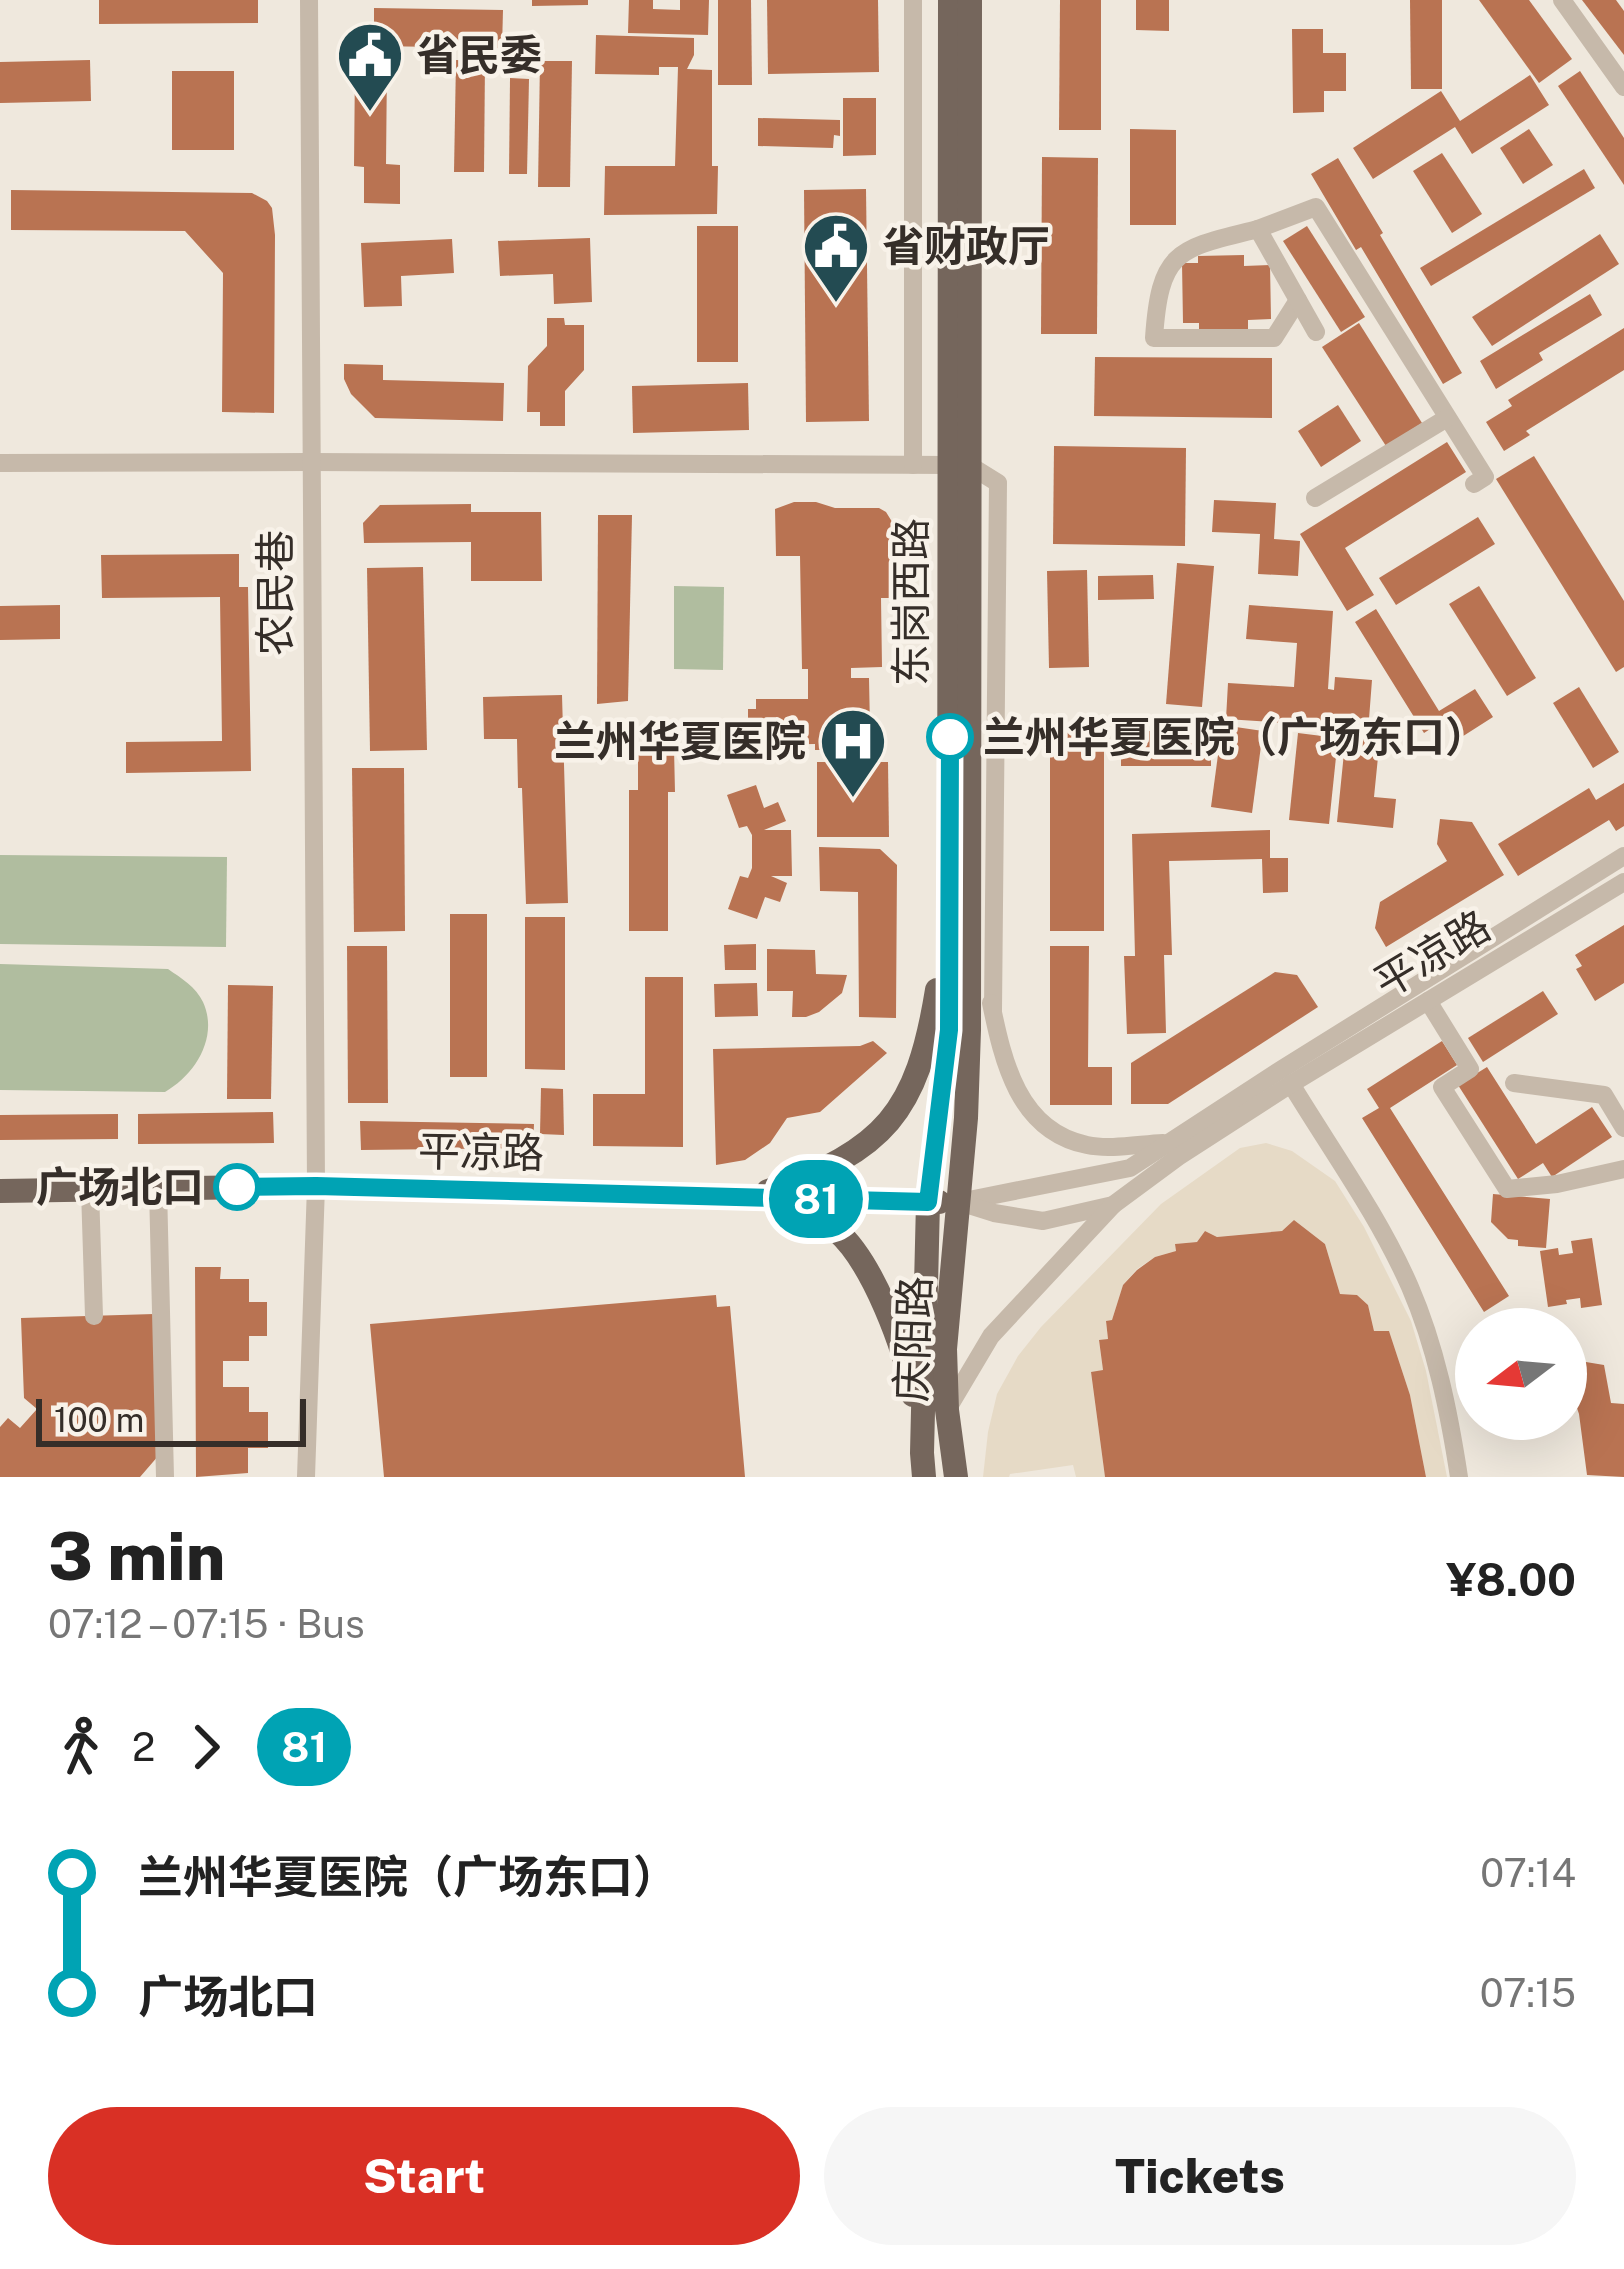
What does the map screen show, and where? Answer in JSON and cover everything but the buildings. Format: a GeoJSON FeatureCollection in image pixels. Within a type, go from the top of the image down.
{"type":"FeatureCollection","features":[{"type":"Feature","properties":{"kind":"main road","name":"东岗西路"},"geometry":{"type":"LineString","coordinates":[[950,0],[959,465],[960,897],[967,1106],[959,1202]]}},
{"type":"Feature","properties":{"kind":"main road","name":"东岗西路"},"geometry":{"type":"LineString","coordinates":[[959,465],[970,0]]}},
{"type":"Feature","properties":{"kind":"main road","name":"东岗西路"},"geometry":{"type":"LineString","coordinates":[[928,1202],[960,897]]}},
{"type":"Feature","properties":{"kind":"main road"},"geometry":{"type":"LineString","coordinates":[[749,1197],[849,1155],[892,1120],[916,1077],[960,897]]}},
{"type":"Feature","properties":{"kind":"main road","name":"平凉路"},"geometry":{"type":"LineString","coordinates":[[0,1191],[316,1186],[959,1202]]}},
{"type":"Feature","properties":{"kind":"main road"},"geometry":{"type":"LineString","coordinates":[[749,1197],[789,1203],[834,1228],[847,1241],[882,1300],[909,1371],[923,1465]]}},
{"type":"Feature","properties":{"kind":"main road","name":"庆阳路"},"geometry":{"type":"LineString","coordinates":[[923,1465],[928,1202]]}},
{"type":"Feature","properties":{"kind":"main road","name":"庆阳路"},"geometry":{"type":"LineString","coordinates":[[956,1477],[945,1349],[959,1202]]}},
{"type":"Feature","properties":{"kind":"street","name":"农民巷"},"geometry":{"type":"LineString","coordinates":[[306,1477],[316,1186],[309,0]]}},
{"type":"Feature","properties":{"kind":"street"},"geometry":{"type":"LineString","coordinates":[[913,0],[913,465]]}},
{"type":"Feature","properties":{"kind":"street"},"geometry":{"type":"LineString","coordinates":[[1562,0],[1624,87]]}},
{"type":"Feature","properties":{"kind":"street"},"geometry":{"type":"LineString","coordinates":[[1298,300],[1274,338],[1154,338],[1157,293],[1173,260],[1197,244],[1258,229],[1316,206],[1485,477],[1474,484]]}},
{"type":"Feature","properties":{"kind":"street"},"geometry":{"type":"LineString","coordinates":[[1258,229],[1316,332]]}},
{"type":"Feature","properties":{"kind":"street"},"geometry":{"type":"LineString","coordinates":[[1315,498],[1448,418]]}},
{"type":"Feature","properties":{"kind":"street"},"geometry":{"type":"LineString","coordinates":[[0,464],[959,465]]}},
{"type":"Feature","properties":{"kind":"street","name":"东岗西路"},"geometry":{"type":"LineString","coordinates":[[959,465],[998,483],[993,1010]]}},
{"type":"Feature","properties":{"kind":"street","name":"平凉路"},"geometry":{"type":"LineString","coordinates":[[959,1202],[1130,1168],[1624,856]]}},
{"type":"Feature","properties":{"kind":"street","name":"平凉路"},"geometry":{"type":"LineString","coordinates":[[959,1202],[1043,1222],[1113,1205],[1291,1084],[1624,882]]}},
{"type":"Feature","properties":{"kind":"street"},"geometry":{"type":"LineString","coordinates":[[960,897],[999,1046],[1017,1092],[1034,1115],[1061,1136],[1089,1146],[1168,1142]]}},
{"type":"Feature","properties":{"kind":"street"},"geometry":{"type":"LineString","coordinates":[[1428,1001],[1470,1069],[1442,1087],[1507,1190],[1624,1169]]}},
{"type":"Feature","properties":{"kind":"street"},"geometry":{"type":"LineString","coordinates":[[1514,1083],[1604,1095],[1624,1128]]}},
{"type":"Feature","properties":{"kind":"street"},"geometry":{"type":"LineString","coordinates":[[1291,1084],[1385,1237],[1410,1287],[1444,1397],[1459,1477]]}},
{"type":"Feature","properties":{"kind":"street"},"geometry":{"type":"LineString","coordinates":[[158,1188],[165,1477]]}},
{"type":"Feature","properties":{"kind":"street"},"geometry":{"type":"LineString","coordinates":[[91,1190],[94,1316]]}},
{"type":"Feature","properties":{"kind":"street"},"geometry":{"type":"LineString","coordinates":[[947,1410],[992,1336],[1113,1205]]}},
{"type":"Feature","properties":{"kind":"green space"},"geometry":{"type":"Polygon","coordinates":[[[674,586],[724,587],[723,670],[674,669],[674,586]]]}},
{"type":"Feature","properties":{"kind":"green space"},"geometry":{"type":"Polygon","coordinates":[[[0,855],[227,857],[226,947],[0,944],[0,855]]]}},
{"type":"Feature","properties":{"kind":"green space"},"geometry":{"type":"Polygon","coordinates":[[[0,964],[168,969],[203,1002],[208,1028],[201,1054],[186,1076],[165,1092],[0,1090],[0,964]]]}},
{"type":"Feature","properties":{"kind":"shaded area"},"geometry":{"type":"Polygon","coordinates":[[[1266,1143],[1292,1151],[1335,1181],[1364,1227],[1411,1321],[1447,1477],[1426,1477],[1410,1395],[1389,1331],[1374,1331],[1368,1305],[1357,1295],[1340,1294],[1325,1244],[1294,1220],[1282,1231],[1217,1237],[1205,1231],[1197,1242],[1175,1244],[1176,1251],[1155,1257],[1123,1285],[1112,1320],[1106,1322],[1108,1339],[1099,1341],[1103,1370],[1091,1373],[1105,1477],[1076,1477],[1073,1465],[983,1477],[997,1394],[1041,1327],[1161,1204],[1240,1148],[1266,1143]]]}},
{"type":"Feature","properties":{"kind":"bus line","name":"81"},"geometry":{"type":"LineString","coordinates":[[237,1187],[928,1202],[949,1030],[950,737]]}},
{"type":"Feature","properties":{"kind":"place","name":"省民委"},"geometry":{"type":"Point","coordinates":[370,114]}},
{"type":"Feature","properties":{"kind":"place","name":"省财政厅"},"geometry":{"type":"Point","coordinates":[836,305]}},
{"type":"Feature","properties":{"kind":"place","name":"兰州华夏医院（广场东口）"},"geometry":{"type":"Point","coordinates":[950,737]}},
{"type":"Feature","properties":{"kind":"place","name":"兰州华夏医院"},"geometry":{"type":"Point","coordinates":[853,800]}},
{"type":"Feature","properties":{"kind":"place","name":"广场北口"},"geometry":{"type":"Point","coordinates":[237,1187]}}]}
